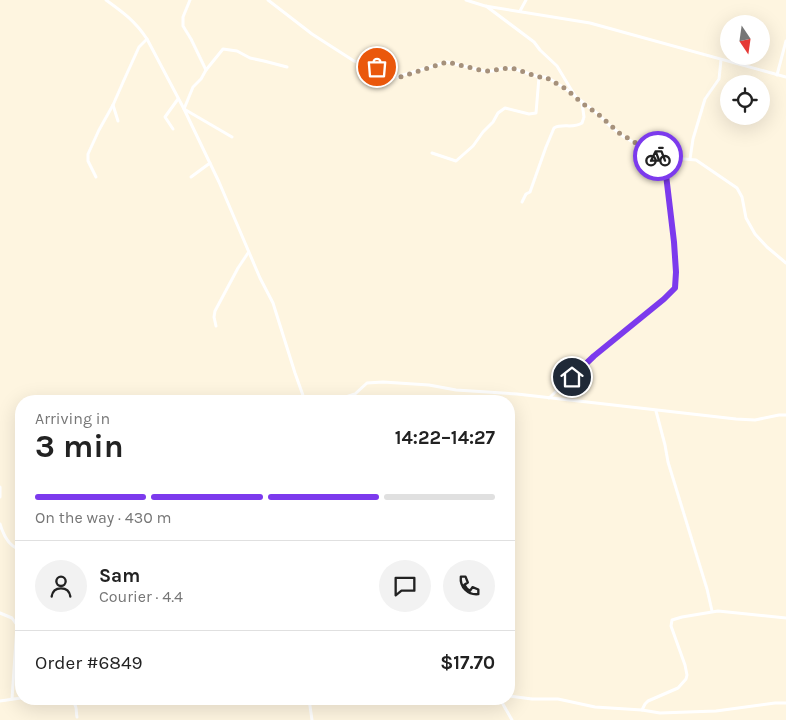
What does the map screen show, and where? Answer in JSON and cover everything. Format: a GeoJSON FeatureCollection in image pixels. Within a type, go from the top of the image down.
{"type":"FeatureCollection","features":[{"type":"Feature","properties":{"kind":"street"},"geometry":{"type":"LineString","coordinates":[[106,0],[134,22],[147,39],[184,108],[238,225],[260,278],[274,303],[294,373],[303,395]]}},
{"type":"Feature","properties":{"kind":"street"},"geometry":{"type":"LineString","coordinates":[[190,0],[182,17],[183,26],[206,70]]}},
{"type":"Feature","properties":{"kind":"street"},"geometry":{"type":"LineString","coordinates":[[268,0],[312,34],[354,61],[372,65],[396,77],[447,62],[484,71],[512,68],[550,79],[598,114],[619,133],[660,157],[696,160],[737,188],[742,197],[746,218],[755,234],[786,263]]}},
{"type":"Feature","properties":{"kind":"street"},"geometry":{"type":"LineString","coordinates":[[466,0],[485,6],[600,25],[720,60]]}},
{"type":"Feature","properties":{"kind":"street"},"geometry":{"type":"LineString","coordinates":[[520,11],[526,0]]}},
{"type":"Feature","properties":{"kind":"street"},"geometry":{"type":"LineString","coordinates":[[485,6],[534,42],[557,66],[576,98]]}},
{"type":"Feature","properties":{"kind":"street"},"geometry":{"type":"LineString","coordinates":[[96,177],[88,158],[139,48],[147,39]]}},
{"type":"Feature","properties":{"kind":"street"},"geometry":{"type":"LineString","coordinates":[[777,75],[786,41]]}},
{"type":"Feature","properties":{"kind":"street"},"geometry":{"type":"LineString","coordinates":[[184,108],[193,87],[223,49],[237,51],[250,58],[287,67]]}},
{"type":"Feature","properties":{"kind":"street"},"geometry":{"type":"LineString","coordinates":[[690,159],[705,99],[719,79],[720,65]]}},
{"type":"Feature","properties":{"kind":"street"},"geometry":{"type":"LineString","coordinates":[[740,65],[786,77]]}},
{"type":"Feature","properties":{"kind":"street"},"geometry":{"type":"LineString","coordinates":[[432,154],[456,161],[473,146],[498,113],[505,108],[529,114],[536,113],[539,77]]}},
{"type":"Feature","properties":{"kind":"street"},"geometry":{"type":"LineString","coordinates":[[172,129],[165,117],[178,99]]}},
{"type":"Feature","properties":{"kind":"street"},"geometry":{"type":"LineString","coordinates":[[522,202],[526,194],[530,192],[554,128],[559,126],[577,126],[582,123],[584,117],[582,103]]}},
{"type":"Feature","properties":{"kind":"street"},"geometry":{"type":"LineString","coordinates":[[113,105],[118,121]]}},
{"type":"Feature","properties":{"kind":"street"},"geometry":{"type":"LineString","coordinates":[[184,108],[232,137]]}},
{"type":"Feature","properties":{"kind":"street"},"geometry":{"type":"LineString","coordinates":[[549,398],[594,356],[675,288],[674,242],[664,158]]}},
{"type":"Feature","properties":{"kind":"street"},"geometry":{"type":"LineString","coordinates":[[191,176],[210,163]]}},
{"type":"Feature","properties":{"kind":"street"},"geometry":{"type":"LineString","coordinates":[[216,326],[215,311],[238,268],[249,253]]}},
{"type":"Feature","properties":{"kind":"street"},"geometry":{"type":"LineString","coordinates":[[352,395],[367,383],[383,382],[517,394],[736,419],[755,420],[786,414]]}},
{"type":"Feature","properties":{"kind":"street"},"geometry":{"type":"LineString","coordinates":[[656,411],[668,462],[712,611]]}},
{"type":"Feature","properties":{"kind":"street"},"geometry":{"type":"LineString","coordinates":[[0,487],[0,496]]}},
{"type":"Feature","properties":{"kind":"street"},"geometry":{"type":"LineString","coordinates":[[0,524],[10,543],[15,548]]}},
{"type":"Feature","properties":{"kind":"street"},"geometry":{"type":"LineString","coordinates":[[642,710],[648,701],[673,691],[686,679],[685,665],[671,626],[672,620],[712,611],[786,618]]}},
{"type":"Feature","properties":{"kind":"street"},"geometry":{"type":"LineString","coordinates":[[0,613],[12,618],[15,622]]}},
{"type":"Feature","properties":{"kind":"street"},"geometry":{"type":"LineString","coordinates":[[12,699],[15,648]]}},
{"type":"Feature","properties":{"kind":"street"},"geometry":{"type":"LineString","coordinates":[[515,697],[558,699],[594,707],[660,713],[703,712],[786,703]]}},
{"type":"Feature","properties":{"kind":"street"},"geometry":{"type":"LineString","coordinates":[[0,701],[15,699]]}},
{"type":"Feature","properties":{"kind":"street"},"geometry":{"type":"LineString","coordinates":[[75,705],[76,717]]}},
{"type":"Feature","properties":{"kind":"street"},"geometry":{"type":"LineString","coordinates":[[310,705],[312,720]]}},
{"type":"Feature","properties":{"kind":"street"},"geometry":{"type":"LineString","coordinates":[[503,705],[512,720]]}},
{"type":"Feature","properties":{"kind":"way so far"},"geometry":{"type":"LineString","coordinates":[[377,67],[397,78],[447,62],[484,71],[512,68],[532,73],[539,77],[545,77],[566,89],[619,133],[658,156]]}},
{"type":"Feature","properties":{"kind":"route"},"geometry":{"type":"LineString","coordinates":[[572,377],[594,356],[675,288],[676,272],[672,215],[664,158],[658,156]]}}]}
